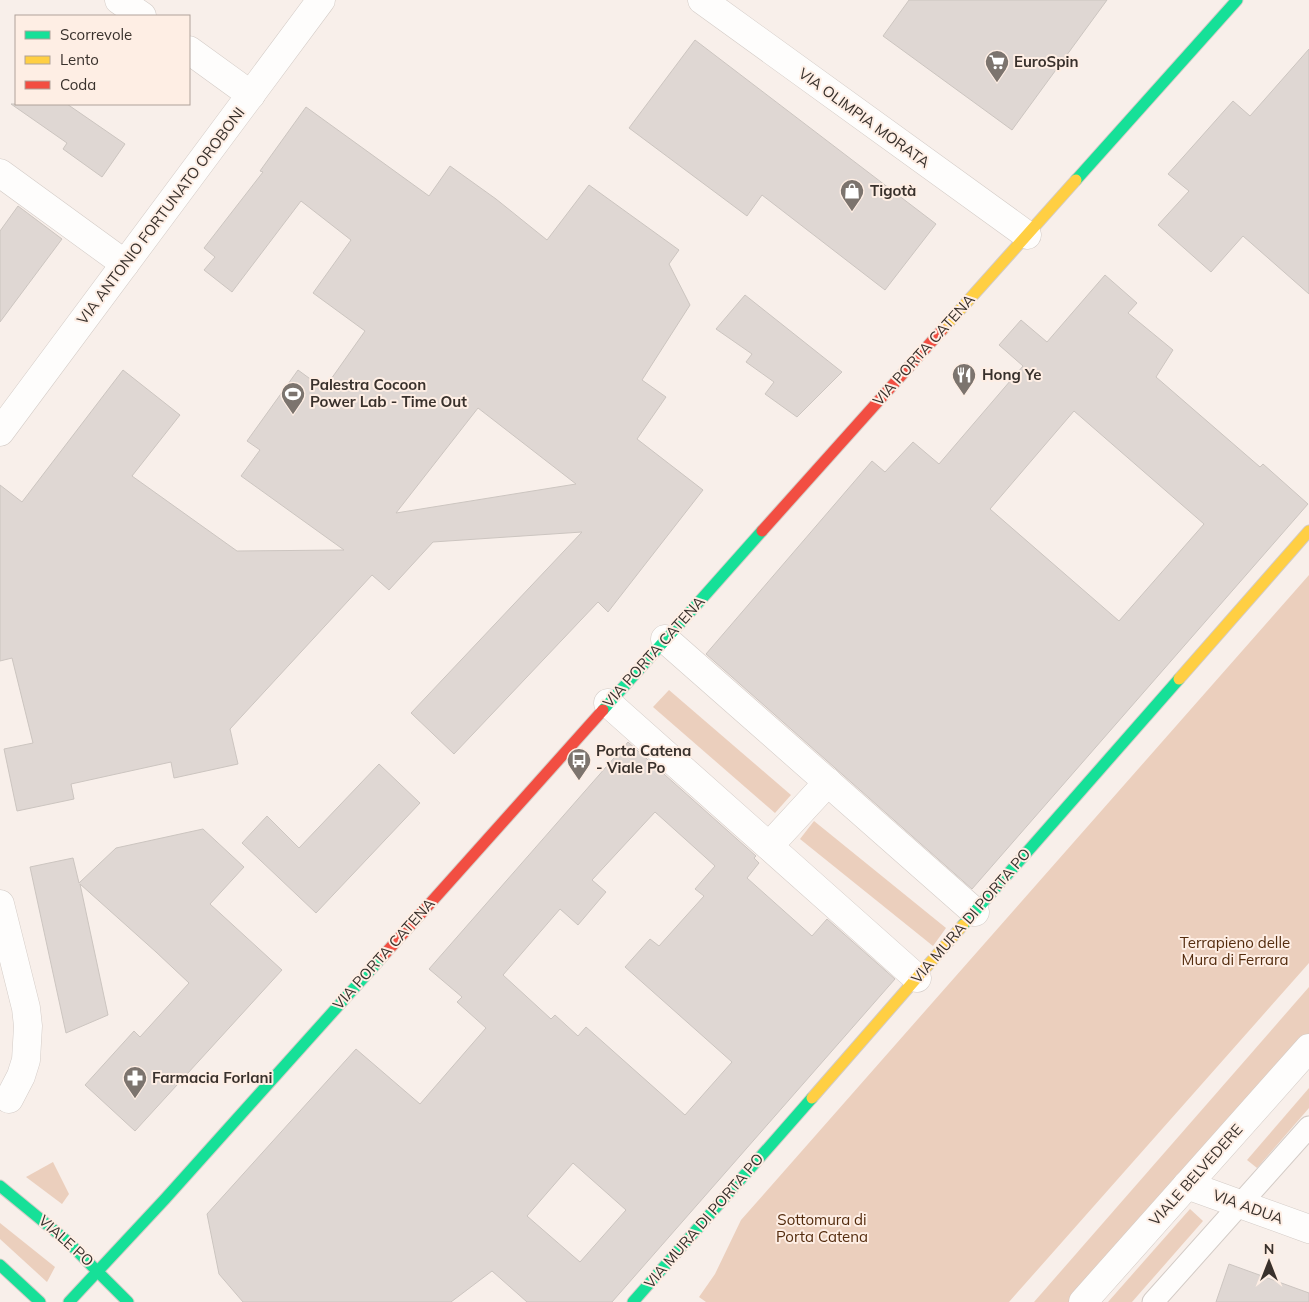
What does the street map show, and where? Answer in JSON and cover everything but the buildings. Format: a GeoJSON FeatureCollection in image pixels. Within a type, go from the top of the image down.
{"type":"FeatureCollection","features":[{"type":"Feature","properties":{"kind":"main road","name":"VIA PORTA CATENA"},"geometry":{"type":"LineString","coordinates":[[69,1302],[165,1199],[1237,0]]}},
{"type":"Feature","properties":{"kind":"main road","name":"VIA MURA DI PORTA PO"},"geometry":{"type":"LineString","coordinates":[[634,1302],[1309,531]]}},
{"type":"Feature","properties":{"kind":"main road","name":"VIALE PO"},"geometry":{"type":"LineString","coordinates":[[0,1186],[48,1224],[99,1270],[128,1302]]}},
{"type":"Feature","properties":{"kind":"main road"},"geometry":{"type":"LineString","coordinates":[[0,1265],[40,1302]]}},
{"type":"Feature","properties":{"kind":"street"},"geometry":{"type":"LineString","coordinates":[[119,0],[141,15]]}},
{"type":"Feature","properties":{"kind":"street","name":"VIA ANTONIO FORTUNATO OROBONI"},"geometry":{"type":"LineString","coordinates":[[0,432],[322,0]]}},
{"type":"Feature","properties":{"kind":"street","name":"VIA OLIMPIA MORATA"},"geometry":{"type":"LineString","coordinates":[[702,0],[1027,235]]}},
{"type":"Feature","properties":{"kind":"street"},"geometry":{"type":"LineString","coordinates":[[190,51],[251,95]]}},
{"type":"Feature","properties":{"kind":"street"},"geometry":{"type":"LineString","coordinates":[[0,173],[125,264]]}},
{"type":"Feature","properties":{"kind":"street"},"geometry":{"type":"LineString","coordinates":[[665,639],[975,912]]}},
{"type":"Feature","properties":{"kind":"street"},"geometry":{"type":"LineString","coordinates":[[608,703],[917,978]]}},
{"type":"Feature","properties":{"kind":"street"},"geometry":{"type":"LineString","coordinates":[[769,846],[828,782]]}},
{"type":"Feature","properties":{"kind":"street"},"geometry":{"type":"LineString","coordinates":[[0,904],[26,1008],[28,1026],[28,1049],[24,1068],[9,1099]]}},
{"type":"Feature","properties":{"kind":"street","name":"VIALE BELVEDERE"},"geometry":{"type":"LineString","coordinates":[[1083,1302],[1309,1048]]}},
{"type":"Feature","properties":{"kind":"street","name":"VIA ADUA"},"geometry":{"type":"LineString","coordinates":[[1187,1185],[1309,1229]]}},
{"type":"Feature","properties":{"kind":"lane"},"geometry":{"type":"LineString","coordinates":[[1153,1302],[1309,1127]]}},
{"type":"Feature","properties":{"kind":"green space"},"geometry":{"type":"Polygon","coordinates":[[[1309,575],[1309,963],[1009,1302],[706,1302],[699,1297],[715,1274],[741,1220],[1309,575]]]}},
{"type":"Feature","properties":{"kind":"green space"},"geometry":{"type":"Polygon","coordinates":[[[669,690],[791,795],[775,813],[653,707],[669,690]]]}},
{"type":"Feature","properties":{"kind":"green space"},"geometry":{"type":"Polygon","coordinates":[[[814,821],[946,928],[933,946],[800,839],[814,821]]]}},
{"type":"Feature","properties":{"kind":"green space"},"geometry":{"type":"Polygon","coordinates":[[[1309,987],[1309,1035],[1069,1302],[1034,1302],[1309,987]]]}},
{"type":"Feature","properties":{"kind":"green space"},"geometry":{"type":"Polygon","coordinates":[[[1309,1088],[1309,1108],[1257,1168],[1247,1160],[1309,1088]]]}},
{"type":"Feature","properties":{"kind":"green space"},"geometry":{"type":"Polygon","coordinates":[[[53,1162],[69,1194],[62,1204],[26,1177],[53,1162]]]}},
{"type":"Feature","properties":{"kind":"green space"},"geometry":{"type":"Polygon","coordinates":[[[1190,1209],[1203,1221],[1132,1302],[1108,1302],[1190,1209]]]}},
{"type":"Feature","properties":{"kind":"green space"},"geometry":{"type":"Polygon","coordinates":[[[0,1223],[55,1267],[47,1282],[0,1239],[0,1223]]]}},
{"type":"Feature","properties":{"kind":"traffic: fast"},"geometry":{"type":"LineString","coordinates":[[1076,180],[1237,0]]}},
{"type":"Feature","properties":{"kind":"traffic: fast"},"geometry":{"type":"LineString","coordinates":[[603,710],[762,531]]}},
{"type":"Feature","properties":{"kind":"traffic: fast"},"geometry":{"type":"LineString","coordinates":[[963,925],[1179,679]]}},
{"type":"Feature","properties":{"kind":"traffic: fast"},"geometry":{"type":"LineString","coordinates":[[69,1302],[165,1199],[383,956]]}},
{"type":"Feature","properties":{"kind":"traffic: fast"},"geometry":{"type":"LineString","coordinates":[[633,1302],[812,1098]]}},
{"type":"Feature","properties":{"kind":"traffic: fast"},"geometry":{"type":"LineString","coordinates":[[0,1186],[67,1241],[128,1302]]}},
{"type":"Feature","properties":{"kind":"traffic: fast"},"geometry":{"type":"LineString","coordinates":[[0,1265],[40,1302]]}},
{"type":"Feature","properties":{"kind":"traffic: slow"},"geometry":{"type":"LineString","coordinates":[[942,330],[1076,180]]}},
{"type":"Feature","properties":{"kind":"traffic: slow"},"geometry":{"type":"LineString","coordinates":[[1179,679],[1309,531]]}},
{"type":"Feature","properties":{"kind":"traffic: slow"},"geometry":{"type":"LineString","coordinates":[[812,1098],[963,925]]}},
{"type":"Feature","properties":{"kind":"traffic: jam"},"geometry":{"type":"LineString","coordinates":[[762,531],[942,330]]}},
{"type":"Feature","properties":{"kind":"traffic: jam"},"geometry":{"type":"LineString","coordinates":[[383,956],[603,710]]}},
{"type":"Feature","properties":{"kind":"place","name":"EuroSpin"},"geometry":{"type":"Point","coordinates":[997,83]}},
{"type":"Feature","properties":{"kind":"place","name":"Tigotà"},"geometry":{"type":"Point","coordinates":[852,212]}},
{"type":"Feature","properties":{"kind":"place","name":"Hong Ye"},"geometry":{"type":"Point","coordinates":[964,396]}},
{"type":"Feature","properties":{"kind":"place","name":"Palestra Cocoon Power Lab - Time Out"},"geometry":{"type":"Point","coordinates":[293,415]}},
{"type":"Feature","properties":{"kind":"place","name":"Porta Catena - Viale Po"},"geometry":{"type":"Point","coordinates":[579,781]}},
{"type":"Feature","properties":{"kind":"place","name":"Farmacia Forlani"},"geometry":{"type":"Point","coordinates":[135,1099]}},
{"type":"Feature","properties":{"kind":"park label","name":"Terrapieno delle Mura di Ferrara"},"geometry":{"type":"Point","coordinates":[1235,952]}},
{"type":"Feature","properties":{"kind":"park label","name":"Sottomura di Porta Catena"},"geometry":{"type":"Point","coordinates":[822,1228]}}]}
